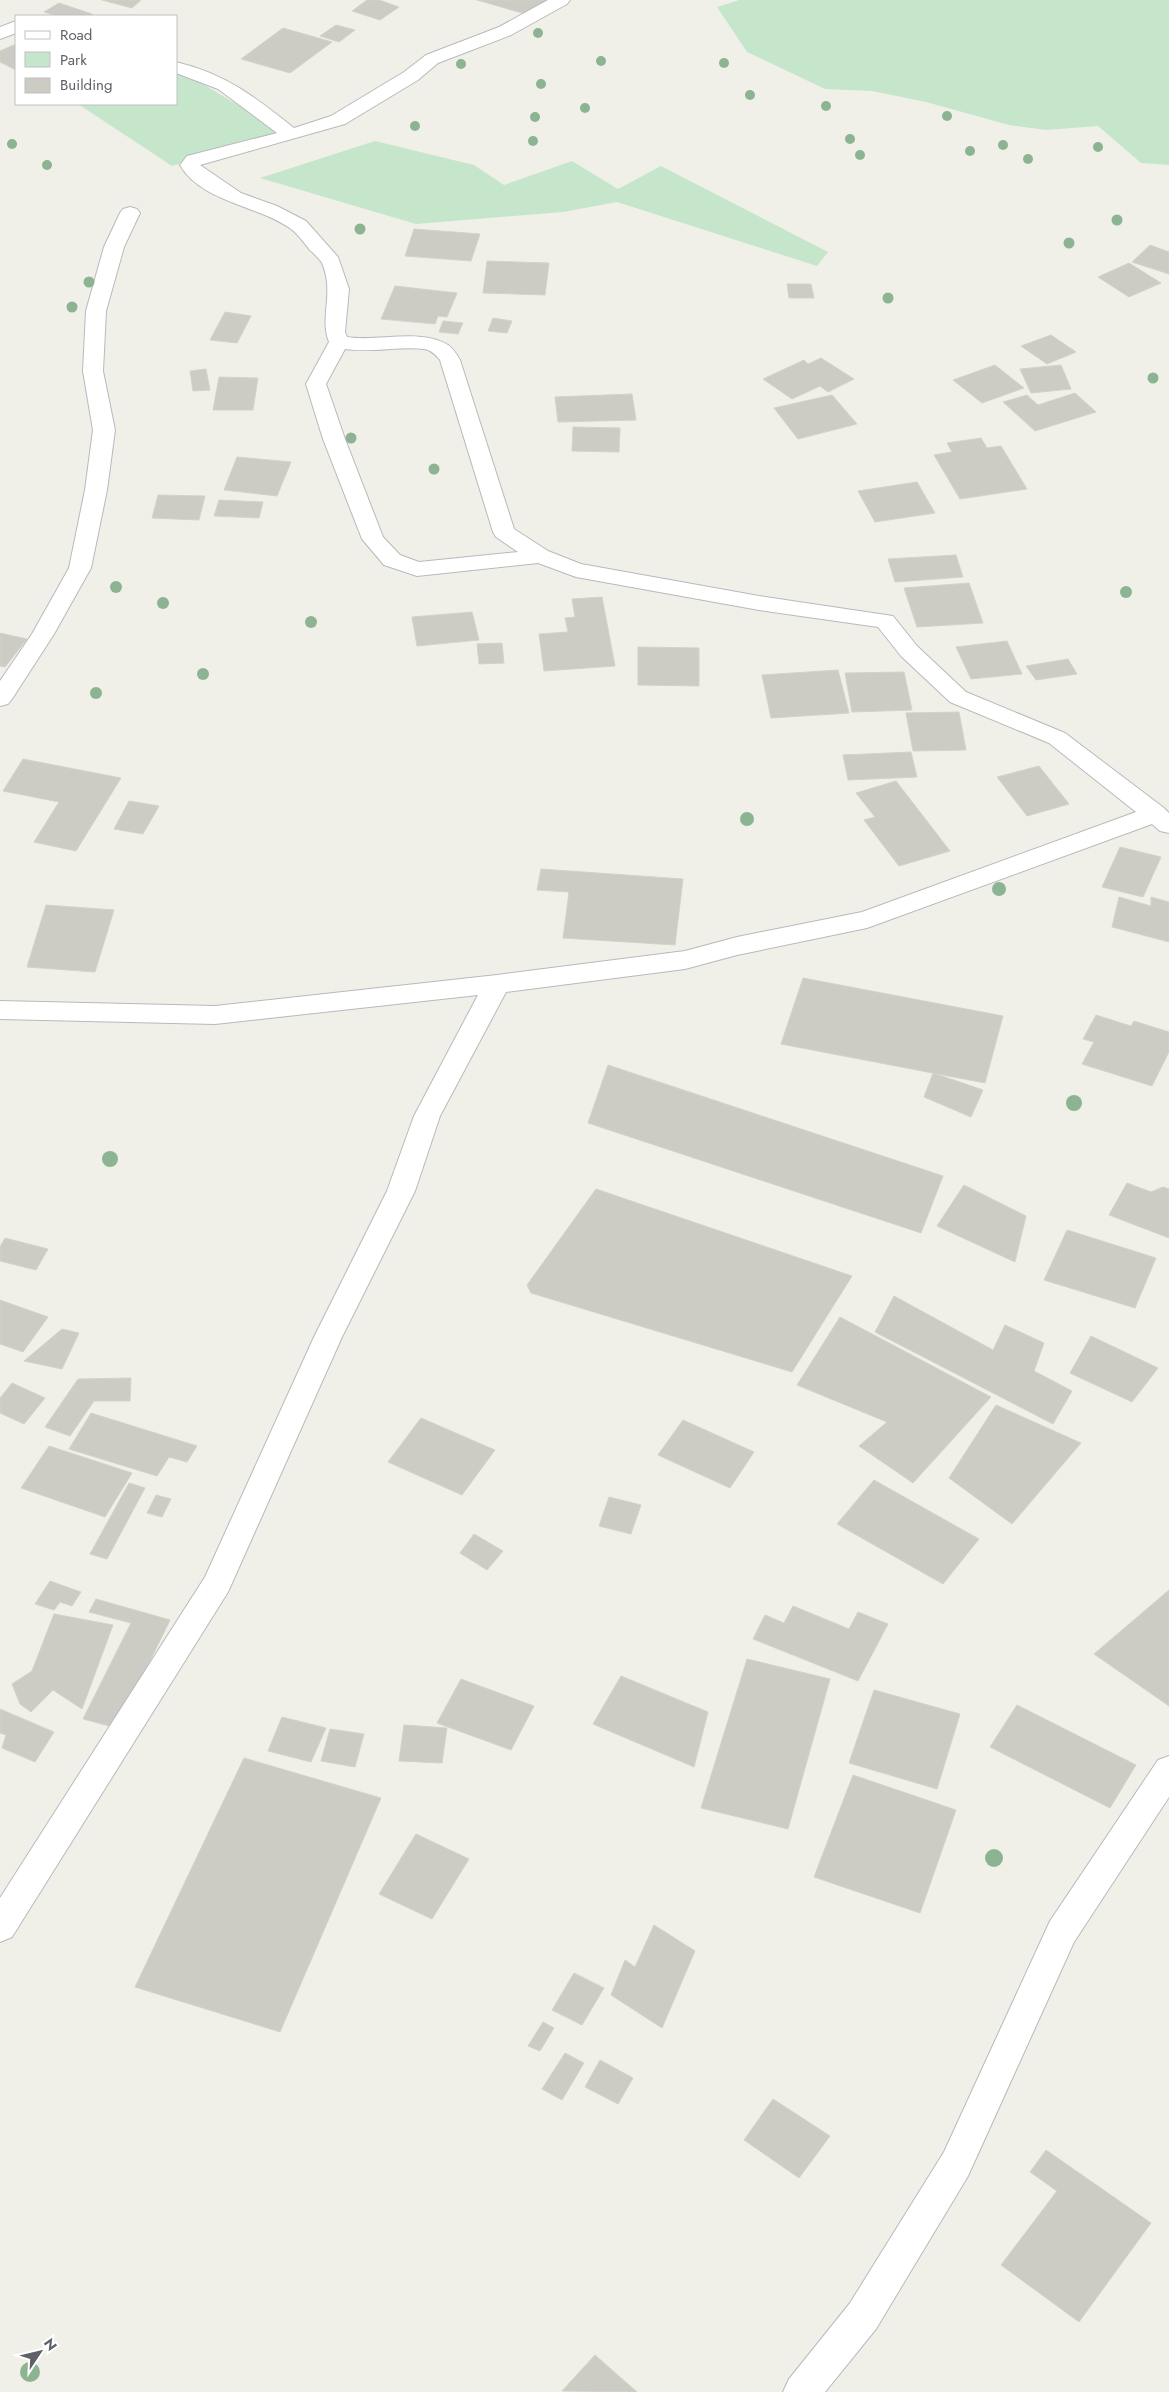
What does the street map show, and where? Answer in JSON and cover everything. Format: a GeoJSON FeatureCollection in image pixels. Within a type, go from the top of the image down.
{"type":"FeatureCollection","features":[{"type":"Feature","properties":{"kind":"street"},"geometry":{"type":"LineString","coordinates":[[339,342],[335,332],[339,288],[331,261],[299,225],[270,210],[234,197],[194,172],[190,165],[194,160],[291,135],[338,120],[410,76],[432,59],[505,31],[561,0]]}},
{"type":"Feature","properties":{"kind":"street"},"geometry":{"type":"LineString","coordinates":[[0,34],[15,26]]}},
{"type":"Feature","properties":{"kind":"street"},"geometry":{"type":"LineString","coordinates":[[178,67],[190,70],[223,84],[244,96],[291,135]]}},
{"type":"Feature","properties":{"kind":"street"},"geometry":{"type":"LineString","coordinates":[[0,699],[44,634],[80,568],[96,490],[104,430],[93,371],[96,311],[114,247],[130,213]]}},
{"type":"Feature","properties":{"kind":"street"},"geometry":{"type":"LineString","coordinates":[[339,342],[316,384],[334,439],[373,539],[392,560],[417,569],[540,556]]}},
{"type":"Feature","properties":{"kind":"street"},"geometry":{"type":"LineString","coordinates":[[339,342],[359,345],[428,343],[443,350],[450,360],[504,532],[540,556],[576,570],[759,603],[885,621],[909,651],[958,697],[1057,738],[1162,819]]}},
{"type":"Feature","properties":{"kind":"street"},"geometry":{"type":"LineString","coordinates":[[2,1015],[215,1015],[497,984],[685,960],[737,946],[867,920],[1162,819]]}},
{"type":"Feature","properties":{"kind":"street"},"geometry":{"type":"LineString","coordinates":[[0,1927],[217,1583],[328,1337],[401,1191],[427,1116],[497,984]]}},
{"type":"Feature","properties":{"kind":"street"},"geometry":{"type":"LineString","coordinates":[[802,2392],[862,2316],[956,2164],[1062,1932],[1169,1770]]}},
{"type":"Feature","properties":{"kind":"green space"},"geometry":{"type":"Polygon","coordinates":[[[739,0],[1169,0],[1169,165],[1141,163],[1098,126],[1046,130],[1009,125],[926,102],[872,91],[825,89],[747,52],[717,7],[739,0]]]}},
{"type":"Feature","properties":{"kind":"green space"},"geometry":{"type":"Polygon","coordinates":[[[178,71],[183,72],[284,133],[172,166],[80,105],[178,105],[178,71]]]}},
{"type":"Feature","properties":{"kind":"green space"},"geometry":{"type":"Polygon","coordinates":[[[375,141],[474,165],[504,185],[572,161],[618,189],[661,166],[828,252],[817,266],[617,202],[563,212],[416,224],[260,178],[375,141]]]}},
{"type":"Feature","properties":{"kind":"building"},"geometry":{"type":"Polygon","coordinates":[[[102,0],[141,0],[132,8],[102,0]]]}},
{"type":"Feature","properties":{"kind":"building"},"geometry":{"type":"Polygon","coordinates":[[[367,0],[379,0],[399,7],[380,20],[352,11],[367,0]]]}},
{"type":"Feature","properties":{"kind":"building"},"geometry":{"type":"Polygon","coordinates":[[[477,0],[547,0],[529,15],[477,0]]]}},
{"type":"Feature","properties":{"kind":"building"},"geometry":{"type":"Polygon","coordinates":[[[59,3],[92,14],[54,15],[44,12],[59,3]]]}},
{"type":"Feature","properties":{"kind":"building"},"geometry":{"type":"Polygon","coordinates":[[[336,25],[355,30],[339,42],[320,36],[336,25]]]}},
{"type":"Feature","properties":{"kind":"building"},"geometry":{"type":"Polygon","coordinates":[[[283,28],[332,42],[290,73],[241,59],[283,28]]]}},
{"type":"Feature","properties":{"kind":"building"},"geometry":{"type":"Polygon","coordinates":[[[15,44],[15,70],[0,62],[0,51],[15,44]]]}},
{"type":"Feature","properties":{"kind":"building"},"geometry":{"type":"Polygon","coordinates":[[[414,229],[480,234],[471,261],[405,256],[414,229]]]}},
{"type":"Feature","properties":{"kind":"building"},"geometry":{"type":"Polygon","coordinates":[[[1150,245],[1169,252],[1169,274],[1132,262],[1150,245]]]}},
{"type":"Feature","properties":{"kind":"building"},"geometry":{"type":"Polygon","coordinates":[[[487,261],[549,263],[545,295],[483,293],[487,261]]]}},
{"type":"Feature","properties":{"kind":"building"},"geometry":{"type":"Polygon","coordinates":[[[1129,263],[1161,283],[1129,297],[1098,277],[1129,263]]]}},
{"type":"Feature","properties":{"kind":"building"},"geometry":{"type":"Polygon","coordinates":[[[787,284],[811,284],[814,298],[789,298],[787,284]]]}},
{"type":"Feature","properties":{"kind":"building"},"geometry":{"type":"Polygon","coordinates":[[[395,286],[457,293],[447,317],[438,316],[435,324],[381,319],[395,286]]]}},
{"type":"Feature","properties":{"kind":"building"},"geometry":{"type":"Polygon","coordinates":[[[225,312],[251,316],[237,343],[210,340],[225,312]]]}},
{"type":"Feature","properties":{"kind":"building"},"geometry":{"type":"Polygon","coordinates":[[[493,318],[512,321],[507,333],[488,331],[493,318]]]}},
{"type":"Feature","properties":{"kind":"building"},"geometry":{"type":"Polygon","coordinates":[[[443,321],[463,323],[458,334],[439,332],[443,321]]]}},
{"type":"Feature","properties":{"kind":"building"},"geometry":{"type":"Polygon","coordinates":[[[1051,335],[1076,352],[1047,364],[1021,346],[1051,335]]]}},
{"type":"Feature","properties":{"kind":"building"},"geometry":{"type":"Polygon","coordinates":[[[821,358],[854,379],[828,392],[820,386],[792,399],[763,379],[804,360],[808,364],[821,358]]]}},
{"type":"Feature","properties":{"kind":"building"},"geometry":{"type":"Polygon","coordinates":[[[995,365],[1024,388],[982,403],[953,380],[995,365]]]}},
{"type":"Feature","properties":{"kind":"building"},"geometry":{"type":"Polygon","coordinates":[[[1061,365],[1071,389],[1031,393],[1020,369],[1061,365]]]}},
{"type":"Feature","properties":{"kind":"building"},"geometry":{"type":"Polygon","coordinates":[[[206,369],[210,390],[193,391],[190,371],[206,369]]]}},
{"type":"Feature","properties":{"kind":"building"},"geometry":{"type":"Polygon","coordinates":[[[219,377],[258,378],[253,410],[213,410],[219,377]]]}},
{"type":"Feature","properties":{"kind":"building"},"geometry":{"type":"Polygon","coordinates":[[[1075,393],[1096,412],[1035,431],[1003,402],[1027,395],[1038,405],[1075,393]]]}},
{"type":"Feature","properties":{"kind":"building"},"geometry":{"type":"Polygon","coordinates":[[[632,394],[636,420],[558,422],[555,397],[632,394]]]}},
{"type":"Feature","properties":{"kind":"building"},"geometry":{"type":"Polygon","coordinates":[[[832,395],[857,424],[798,439],[774,408],[832,395]]]}},
{"type":"Feature","properties":{"kind":"building"},"geometry":{"type":"Polygon","coordinates":[[[573,427],[620,428],[619,452],[572,451],[573,427]]]}},
{"type":"Feature","properties":{"kind":"building"},"geometry":{"type":"Polygon","coordinates":[[[981,438],[987,448],[1001,446],[1027,489],[960,499],[934,455],[952,452],[947,443],[981,438]]]}},
{"type":"Feature","properties":{"kind":"building"},"geometry":{"type":"Polygon","coordinates":[[[237,457],[291,462],[277,496],[224,490],[237,457]]]}},
{"type":"Feature","properties":{"kind":"building"},"geometry":{"type":"Polygon","coordinates":[[[917,482],[935,513],[875,522],[858,491],[917,482]]]}},
{"type":"Feature","properties":{"kind":"building"},"geometry":{"type":"Polygon","coordinates":[[[158,495],[205,496],[199,520],[152,518],[158,495]]]}},
{"type":"Feature","properties":{"kind":"building"},"geometry":{"type":"Polygon","coordinates":[[[219,500],[263,502],[259,518],[214,516],[219,500]]]}},
{"type":"Feature","properties":{"kind":"building"},"geometry":{"type":"Polygon","coordinates":[[[956,555],[963,577],[895,582],[888,559],[956,555]]]}},
{"type":"Feature","properties":{"kind":"building"},"geometry":{"type":"Polygon","coordinates":[[[969,583],[983,623],[917,627],[904,588],[969,583]]]}},
{"type":"Feature","properties":{"kind":"building"},"geometry":{"type":"Polygon","coordinates":[[[602,597],[615,666],[544,671],[539,634],[568,632],[565,618],[575,617],[572,599],[602,597]]]}},
{"type":"Feature","properties":{"kind":"building"},"geometry":{"type":"Polygon","coordinates":[[[472,612],[479,640],[417,646],[412,617],[472,612]]]}},
{"type":"Feature","properties":{"kind":"building"},"geometry":{"type":"Polygon","coordinates":[[[0,633],[27,639],[5,667],[0,666],[0,633]]]}},
{"type":"Feature","properties":{"kind":"building"},"geometry":{"type":"Polygon","coordinates":[[[1007,641],[1022,674],[971,679],[956,647],[1007,641]]]}},
{"type":"Feature","properties":{"kind":"building"},"geometry":{"type":"Polygon","coordinates":[[[502,643],[504,663],[479,664],[477,644],[502,643]]]}},
{"type":"Feature","properties":{"kind":"building"},"geometry":{"type":"Polygon","coordinates":[[[638,647],[699,648],[699,686],[638,685],[638,647]]]}},
{"type":"Feature","properties":{"kind":"building"},"geometry":{"type":"Polygon","coordinates":[[[1068,659],[1077,674],[1036,680],[1026,666],[1068,659]]]}},
{"type":"Feature","properties":{"kind":"building"},"geometry":{"type":"Polygon","coordinates":[[[838,670],[849,713],[771,718],[762,675],[838,670]]]}},
{"type":"Feature","properties":{"kind":"building"},"geometry":{"type":"Polygon","coordinates":[[[904,672],[912,710],[852,712],[845,673],[904,672]]]}},
{"type":"Feature","properties":{"kind":"building"},"geometry":{"type":"Polygon","coordinates":[[[959,712],[966,750],[913,751],[906,713],[959,712]]]}},
{"type":"Feature","properties":{"kind":"building"},"geometry":{"type":"Polygon","coordinates":[[[911,752],[917,777],[848,780],[843,755],[911,752]]]}},
{"type":"Feature","properties":{"kind":"building"},"geometry":{"type":"Polygon","coordinates":[[[23,759],[121,778],[76,851],[34,842],[59,802],[3,791],[23,759]]]}},
{"type":"Feature","properties":{"kind":"building"},"geometry":{"type":"Polygon","coordinates":[[[1039,766],[1069,804],[1027,816],[997,777],[1039,766]]]}},
{"type":"Feature","properties":{"kind":"building"},"geometry":{"type":"Polygon","coordinates":[[[896,781],[950,851],[899,866],[864,820],[875,817],[856,793],[896,781]]]}},
{"type":"Feature","properties":{"kind":"building"},"geometry":{"type":"Polygon","coordinates":[[[129,801],[159,806],[143,834],[114,829],[129,801]]]}},
{"type":"Feature","properties":{"kind":"building"},"geometry":{"type":"Polygon","coordinates":[[[1120,847],[1161,857],[1143,897],[1102,887],[1120,847]]]}},
{"type":"Feature","properties":{"kind":"building"},"geometry":{"type":"Polygon","coordinates":[[[541,869],[683,879],[675,945],[563,938],[569,892],[537,890],[541,869]]]}},
{"type":"Feature","properties":{"kind":"building"},"geometry":{"type":"Polygon","coordinates":[[[1119,897],[1151,906],[1151,897],[1169,902],[1169,942],[1112,927],[1119,897]]]}},
{"type":"Feature","properties":{"kind":"building"},"geometry":{"type":"Polygon","coordinates":[[[46,905],[114,910],[95,972],[27,967],[46,905]]]}},
{"type":"Feature","properties":{"kind":"building"},"geometry":{"type":"Polygon","coordinates":[[[803,978],[1003,1016],[985,1083],[781,1044],[803,978]]]}},
{"type":"Feature","properties":{"kind":"building"},"geometry":{"type":"Polygon","coordinates":[[[1096,1015],[1131,1026],[1134,1021],[1169,1032],[1169,1052],[1152,1086],[1082,1064],[1094,1042],[1083,1039],[1096,1015]]]}},
{"type":"Feature","properties":{"kind":"building"},"geometry":{"type":"Polygon","coordinates":[[[608,1065],[943,1176],[921,1233],[588,1123],[608,1065]]]}},
{"type":"Feature","properties":{"kind":"building"},"geometry":{"type":"Polygon","coordinates":[[[933,1073],[983,1090],[971,1117],[924,1097],[933,1073]]]}},
{"type":"Feature","properties":{"kind":"building"},"geometry":{"type":"Polygon","coordinates":[[[1127,1183],[1151,1192],[1163,1187],[1169,1189],[1169,1238],[1109,1215],[1127,1183]]]}},
{"type":"Feature","properties":{"kind":"building"},"geometry":{"type":"Polygon","coordinates":[[[964,1185],[1026,1216],[1015,1262],[937,1226],[964,1185]]]}},
{"type":"Feature","properties":{"kind":"building"},"geometry":{"type":"Polygon","coordinates":[[[596,1189],[852,1276],[792,1372],[531,1293],[527,1285],[596,1189]]]}},
{"type":"Feature","properties":{"kind":"building"},"geometry":{"type":"Polygon","coordinates":[[[1067,1230],[1156,1258],[1135,1308],[1044,1280],[1067,1230]]]}},
{"type":"Feature","properties":{"kind":"building"},"geometry":{"type":"Polygon","coordinates":[[[5,1238],[48,1249],[36,1270],[0,1261],[0,1247],[5,1238]]]}},
{"type":"Feature","properties":{"kind":"building"},"geometry":{"type":"Polygon","coordinates":[[[894,1296],[993,1350],[1005,1325],[1044,1343],[1034,1371],[1072,1391],[1053,1424],[875,1332],[894,1296]]]}},
{"type":"Feature","properties":{"kind":"building"},"geometry":{"type":"Polygon","coordinates":[[[0,1300],[48,1317],[23,1352],[0,1344],[0,1300]]]}},
{"type":"Feature","properties":{"kind":"building"},"geometry":{"type":"Polygon","coordinates":[[[840,1317],[991,1397],[913,1483],[859,1446],[887,1422],[797,1385],[840,1317]]]}},
{"type":"Feature","properties":{"kind":"building"},"geometry":{"type":"Polygon","coordinates":[[[62,1329],[79,1333],[62,1369],[24,1361],[62,1329]]]}},
{"type":"Feature","properties":{"kind":"building"},"geometry":{"type":"Polygon","coordinates":[[[1091,1336],[1158,1368],[1132,1402],[1070,1373],[1091,1336]]]}},
{"type":"Feature","properties":{"kind":"building"},"geometry":{"type":"Polygon","coordinates":[[[131,1378],[130,1401],[94,1401],[70,1436],[45,1427],[78,1379],[131,1378]]]}},
{"type":"Feature","properties":{"kind":"building"},"geometry":{"type":"Polygon","coordinates":[[[12,1383],[45,1398],[24,1424],[0,1413],[0,1398],[12,1383]]]}},
{"type":"Feature","properties":{"kind":"building"},"geometry":{"type":"Polygon","coordinates":[[[996,1405],[1081,1443],[1012,1524],[949,1478],[996,1405]]]}},
{"type":"Feature","properties":{"kind":"building"},"geometry":{"type":"Polygon","coordinates":[[[91,1413],[197,1446],[187,1462],[169,1457],[157,1476],[69,1449],[91,1413]]]}},
{"type":"Feature","properties":{"kind":"building"},"geometry":{"type":"Polygon","coordinates":[[[421,1418],[495,1450],[462,1495],[388,1462],[421,1418]]]}},
{"type":"Feature","properties":{"kind":"building"},"geometry":{"type":"Polygon","coordinates":[[[683,1420],[754,1452],[730,1488],[658,1455],[683,1420]]]}},
{"type":"Feature","properties":{"kind":"building"},"geometry":{"type":"Polygon","coordinates":[[[49,1446],[132,1473],[105,1517],[21,1488],[49,1446]]]}},
{"type":"Feature","properties":{"kind":"building"},"geometry":{"type":"Polygon","coordinates":[[[874,1480],[979,1539],[943,1584],[837,1524],[874,1480]]]}},
{"type":"Feature","properties":{"kind":"building"},"geometry":{"type":"Polygon","coordinates":[[[129,1483],[145,1488],[107,1559],[90,1554],[129,1483]]]}},
{"type":"Feature","properties":{"kind":"building"},"geometry":{"type":"Polygon","coordinates":[[[156,1495],[171,1499],[162,1517],[147,1513],[156,1495]]]}},
{"type":"Feature","properties":{"kind":"building"},"geometry":{"type":"Polygon","coordinates":[[[609,1497],[641,1505],[631,1534],[599,1526],[609,1497]]]}},
{"type":"Feature","properties":{"kind":"building"},"geometry":{"type":"Polygon","coordinates":[[[474,1534],[503,1551],[487,1570],[460,1553],[474,1534]]]}},
{"type":"Feature","properties":{"kind":"building"},"geometry":{"type":"Polygon","coordinates":[[[50,1581],[81,1592],[72,1606],[60,1602],[54,1610],[35,1604],[50,1581]]]}},
{"type":"Feature","properties":{"kind":"building"},"geometry":{"type":"Polygon","coordinates":[[[1169,1590],[1169,1706],[1094,1654],[1169,1590]]]}},
{"type":"Feature","properties":{"kind":"building"},"geometry":{"type":"Polygon","coordinates":[[[96,1599],[170,1620],[117,1728],[83,1719],[131,1623],[89,1612],[96,1599]]]}},
{"type":"Feature","properties":{"kind":"building"},"geometry":{"type":"Polygon","coordinates":[[[793,1606],[849,1629],[858,1612],[888,1624],[858,1681],[753,1639],[765,1615],[784,1623],[793,1606]]]}},
{"type":"Feature","properties":{"kind":"building"},"geometry":{"type":"Polygon","coordinates":[[[54,1614],[113,1625],[82,1709],[53,1690],[31,1712],[20,1704],[12,1684],[32,1671],[54,1614]]]}},
{"type":"Feature","properties":{"kind":"building"},"geometry":{"type":"Polygon","coordinates":[[[747,1659],[830,1679],[788,1829],[701,1808],[747,1659]]]}},
{"type":"Feature","properties":{"kind":"building"},"geometry":{"type":"Polygon","coordinates":[[[621,1676],[708,1712],[694,1767],[593,1724],[621,1676]]]}},
{"type":"Feature","properties":{"kind":"building"},"geometry":{"type":"Polygon","coordinates":[[[461,1679],[534,1706],[511,1750],[437,1723],[461,1679]]]}},
{"type":"Feature","properties":{"kind":"building"},"geometry":{"type":"Polygon","coordinates":[[[874,1690],[960,1714],[937,1789],[849,1763],[874,1690]]]}},
{"type":"Feature","properties":{"kind":"building"},"geometry":{"type":"Polygon","coordinates":[[[1017,1705],[1136,1765],[1110,1808],[990,1747],[1017,1705]]]}},
{"type":"Feature","properties":{"kind":"building"},"geometry":{"type":"Polygon","coordinates":[[[0,1709],[54,1732],[35,1762],[2,1748],[6,1735],[0,1733],[0,1709]]]}},
{"type":"Feature","properties":{"kind":"building"},"geometry":{"type":"Polygon","coordinates":[[[282,1717],[326,1728],[311,1762],[268,1751],[282,1717]]]}},
{"type":"Feature","properties":{"kind":"building"},"geometry":{"type":"Polygon","coordinates":[[[404,1725],[447,1728],[442,1763],[399,1761],[404,1725]]]}},
{"type":"Feature","properties":{"kind":"building"},"geometry":{"type":"Polygon","coordinates":[[[330,1729],[364,1734],[355,1767],[321,1761],[330,1729]]]}},
{"type":"Feature","properties":{"kind":"building"},"geometry":{"type":"Polygon","coordinates":[[[244,1758],[381,1798],[280,2032],[135,1987],[244,1758]]]}},
{"type":"Feature","properties":{"kind":"building"},"geometry":{"type":"Polygon","coordinates":[[[853,1775],[956,1810],[920,1913],[814,1877],[853,1775]]]}},
{"type":"Feature","properties":{"kind":"building"},"geometry":{"type":"Polygon","coordinates":[[[416,1834],[469,1859],[432,1919],[379,1894],[416,1834]]]}},
{"type":"Feature","properties":{"kind":"building"},"geometry":{"type":"Polygon","coordinates":[[[654,1925],[695,1951],[662,2028],[611,1995],[625,1960],[635,1967],[654,1925]]]}},
{"type":"Feature","properties":{"kind":"building"},"geometry":{"type":"Polygon","coordinates":[[[574,1973],[604,1988],[582,2025],[552,2010],[574,1973]]]}},
{"type":"Feature","properties":{"kind":"building"},"geometry":{"type":"Polygon","coordinates":[[[543,2022],[554,2028],[540,2051],[528,2046],[543,2022]]]}},
{"type":"Feature","properties":{"kind":"building"},"geometry":{"type":"Polygon","coordinates":[[[565,2053],[584,2063],[562,2100],[542,2089],[565,2053]]]}},
{"type":"Feature","properties":{"kind":"building"},"geometry":{"type":"Polygon","coordinates":[[[600,2060],[633,2078],[618,2104],[585,2087],[600,2060]]]}},
{"type":"Feature","properties":{"kind":"building"},"geometry":{"type":"Polygon","coordinates":[[[773,2099],[830,2136],[799,2178],[744,2140],[773,2099]]]}},
{"type":"Feature","properties":{"kind":"building"},"geometry":{"type":"Polygon","coordinates":[[[1046,2150],[1151,2223],[1079,2322],[1001,2265],[1057,2191],[1030,2172],[1046,2150]]]}},
{"type":"Feature","properties":{"kind":"building"},"geometry":{"type":"Polygon","coordinates":[[[595,2355],[637,2392],[562,2391],[595,2355]]]}}]}
